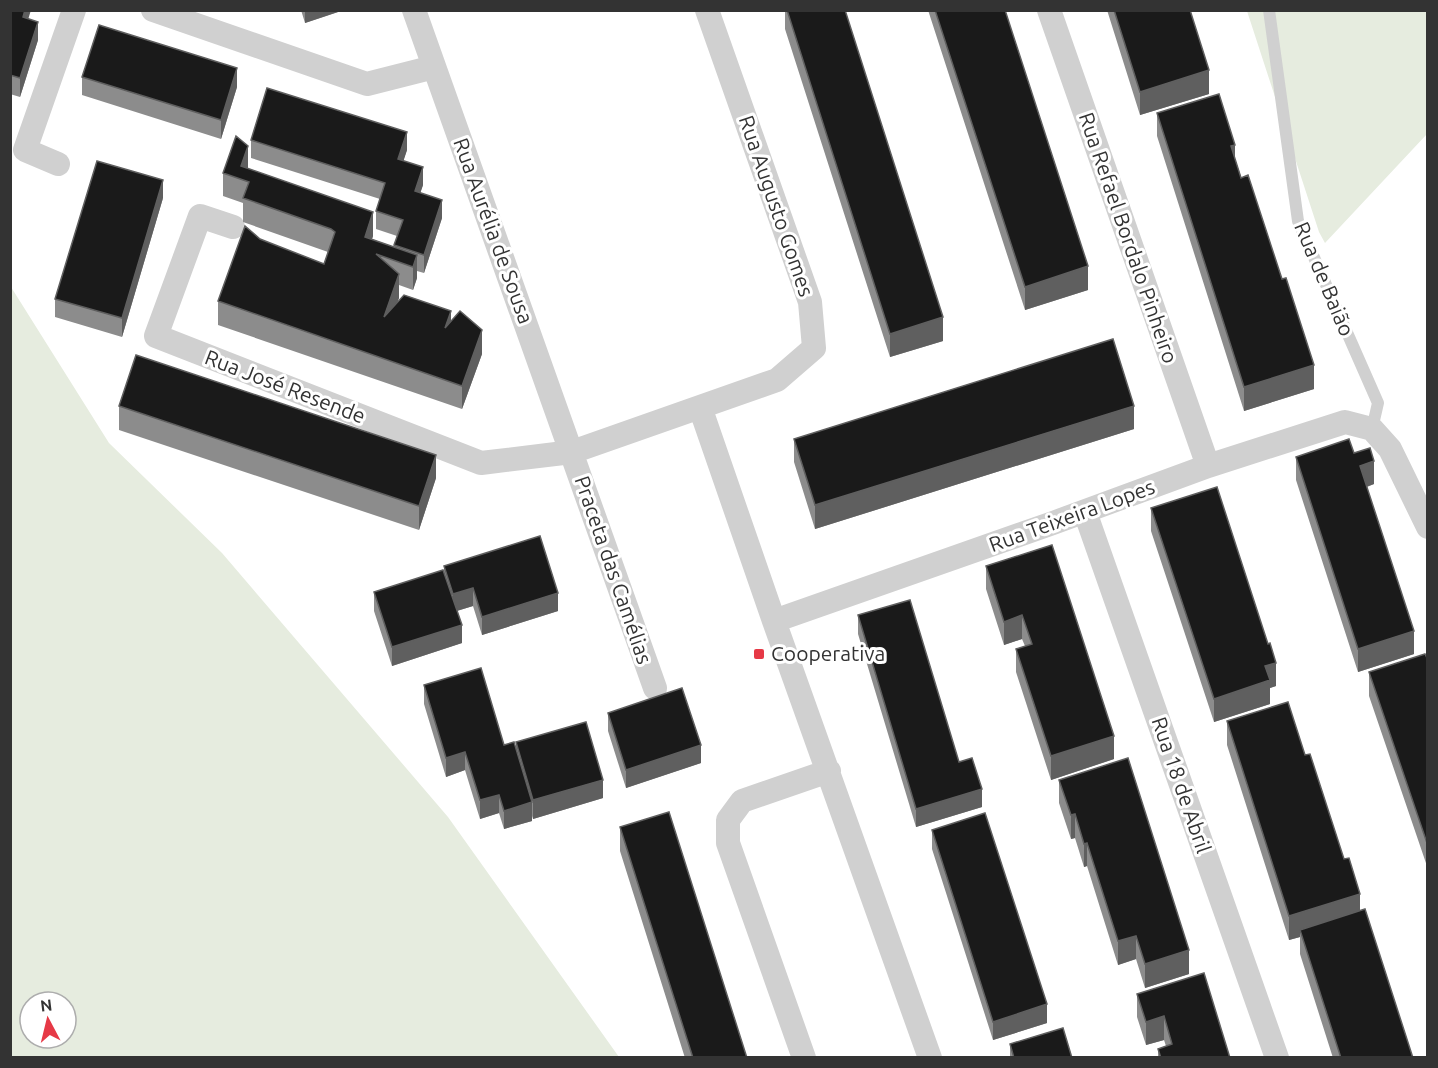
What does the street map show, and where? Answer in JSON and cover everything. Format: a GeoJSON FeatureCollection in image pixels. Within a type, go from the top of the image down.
{"type":"FeatureCollection","features":[{"type":"Feature","properties":{"kind":"street"},"geometry":{"type":"LineString","coordinates":[[58,164],[25,150],[74,10]]}},
{"type":"Feature","properties":{"kind":"street"},"geometry":{"type":"LineString","coordinates":[[153,10],[367,84],[434,68]]}},
{"type":"Feature","properties":{"kind":"street","name":"Rua Aurélia de Sousa"},"geometry":{"type":"LineString","coordinates":[[414,10],[572,452]]}},
{"type":"Feature","properties":{"kind":"street","name":"Rua Augusto Gomes"},"geometry":{"type":"LineString","coordinates":[[700,407],[777,380],[814,348],[810,302],[707,10]]}},
{"type":"Feature","properties":{"kind":"street","name":"Rua Refael Bordalo Pinheiro"},"geometry":{"type":"LineString","coordinates":[[1048,10],[1208,466]]}},
{"type":"Feature","properties":{"kind":"street","name":"Rua José Resende"},"geometry":{"type":"LineString","coordinates":[[233,227],[200,216],[156,336],[481,463],[572,452]]}},
{"type":"Feature","properties":{"kind":"street"},"geometry":{"type":"LineString","coordinates":[[572,452],[700,407],[930,1058]]}},
{"type":"Feature","properties":{"kind":"street","name":"Rua Teixeira Lopes"},"geometry":{"type":"LineString","coordinates":[[774,621],[1085,512],[1208,466],[1345,422],[1372,429]]}},
{"type":"Feature","properties":{"kind":"street"},"geometry":{"type":"LineString","coordinates":[[1372,429],[1390,449],[1428,527]]}},
{"type":"Feature","properties":{"kind":"street","name":"Praceta das Camélias"},"geometry":{"type":"LineString","coordinates":[[572,452],[655,688]]}},
{"type":"Feature","properties":{"kind":"street","name":"Rua 18 de Abril"},"geometry":{"type":"LineString","coordinates":[[1085,512],[1277,1058]]}},
{"type":"Feature","properties":{"kind":"street"},"geometry":{"type":"LineString","coordinates":[[804,1058],[728,843],[728,820],[742,801],[828,771]]}},
{"type":"Feature","properties":{"kind":"lane","name":"Rua de Baião"},"geometry":{"type":"LineString","coordinates":[[1269,10],[1298,221],[1378,404],[1372,429]]}},
{"type":"Feature","properties":{"kind":"shaded area"},"geometry":{"type":"Polygon","coordinates":[[[1247,11],[1427,11],[1427,134],[1325,243],[1319,232],[1247,11]]]}},
{"type":"Feature","properties":{"kind":"shaded area"},"geometry":{"type":"Polygon","coordinates":[[[11,287],[109,443],[222,553],[448,817],[619,1057],[11,1057],[11,287]]]}},
{"type":"Feature","properties":{"kind":"building"},"geometry":{"type":"Polygon","coordinates":[[[10,10],[25,10],[23,17],[38,22],[20,78],[10,75],[10,10]]]}},
{"type":"Feature","properties":{"kind":"building"},"geometry":{"type":"Polygon","coordinates":[[[787,10],[845,10],[943,317],[890,334],[787,10]]]}},
{"type":"Feature","properties":{"kind":"building"},"geometry":{"type":"Polygon","coordinates":[[[935,10],[1005,10],[1088,266],[1025,287],[935,10]]]}},
{"type":"Feature","properties":{"kind":"building"},"geometry":{"type":"Polygon","coordinates":[[[1114,10],[1190,10],[1209,70],[1140,92],[1114,10]]]}},
{"type":"Feature","properties":{"kind":"building"},"geometry":{"type":"Polygon","coordinates":[[[99,25],[237,68],[221,120],[82,77],[99,25]]]}},
{"type":"Feature","properties":{"kind":"building"},"geometry":{"type":"Polygon","coordinates":[[[267,88],[407,132],[398,159],[423,167],[415,191],[442,200],[424,255],[394,245],[403,220],[376,211],[385,183],[251,140],[267,88]]]}},
{"type":"Feature","properties":{"kind":"building"},"geometry":{"type":"Polygon","coordinates":[[[1219,94],[1235,145],[1231,146],[1241,178],[1248,175],[1282,279],[1286,278],[1314,365],[1244,387],[1157,113],[1219,94]]]}},
{"type":"Feature","properties":{"kind":"building"},"geometry":{"type":"Polygon","coordinates":[[[236,136],[248,146],[241,166],[373,212],[365,237],[417,255],[413,267],[376,254],[399,274],[384,317],[404,295],[451,311],[445,328],[460,311],[482,330],[462,386],[218,301],[245,226],[260,239],[324,264],[335,232],[243,198],[249,182],[223,173],[236,136]]]}},
{"type":"Feature","properties":{"kind":"building"},"geometry":{"type":"Polygon","coordinates":[[[97,161],[163,180],[122,318],[55,299],[97,161]]]}},
{"type":"Feature","properties":{"kind":"building"},"geometry":{"type":"Polygon","coordinates":[[[1113,339],[1134,406],[815,505],[794,439],[1113,339]]]}},
{"type":"Feature","properties":{"kind":"building"},"geometry":{"type":"Polygon","coordinates":[[[136,355],[436,455],[419,506],[119,406],[136,355]]]}},
{"type":"Feature","properties":{"kind":"building"},"geometry":{"type":"Polygon","coordinates":[[[1349,439],[1354,453],[1370,448],[1374,461],[1360,466],[1414,631],[1358,649],[1296,457],[1349,439]]]}},
{"type":"Feature","properties":{"kind":"building"},"geometry":{"type":"Polygon","coordinates":[[[1217,487],[1276,663],[1265,666],[1270,680],[1214,699],[1151,508],[1217,487]]]}},
{"type":"Feature","properties":{"kind":"building"},"geometry":{"type":"Polygon","coordinates":[[[540,536],[558,593],[482,617],[473,588],[453,594],[444,566],[540,536]]]}},
{"type":"Feature","properties":{"kind":"building"},"geometry":{"type":"Polygon","coordinates":[[[1052,545],[1114,736],[1051,756],[1016,649],[1032,644],[1022,615],[1004,622],[986,566],[1052,545]]]}},
{"type":"Feature","properties":{"kind":"building"},"geometry":{"type":"Polygon","coordinates":[[[443,570],[462,625],[392,647],[374,592],[443,570]]]}},
{"type":"Feature","properties":{"kind":"building"},"geometry":{"type":"Polygon","coordinates":[[[910,600],[959,762],[972,758],[982,789],[916,809],[858,615],[910,600]]]}},
{"type":"Feature","properties":{"kind":"building"},"geometry":{"type":"Polygon","coordinates":[[[1425,654],[1428,660],[1428,846],[1369,672],[1425,654]]]}},
{"type":"Feature","properties":{"kind":"building"},"geometry":{"type":"Polygon","coordinates":[[[481,668],[504,745],[514,742],[532,802],[504,811],[499,795],[480,800],[465,752],[446,758],[424,685],[481,668]]]}},
{"type":"Feature","properties":{"kind":"building"},"geometry":{"type":"Polygon","coordinates":[[[682,688],[701,745],[626,770],[608,713],[682,688]]]}},
{"type":"Feature","properties":{"kind":"building"},"geometry":{"type":"Polygon","coordinates":[[[1288,702],[1305,755],[1310,754],[1344,859],[1349,858],[1360,894],[1289,916],[1227,721],[1288,702]]]}},
{"type":"Feature","properties":{"kind":"building"},"geometry":{"type":"Polygon","coordinates":[[[586,722],[603,780],[533,800],[516,742],[586,722]]]}},
{"type":"Feature","properties":{"kind":"building"},"geometry":{"type":"Polygon","coordinates":[[[1128,758],[1189,950],[1145,964],[1136,936],[1118,941],[1087,843],[1084,844],[1075,814],[1071,815],[1059,780],[1128,758]]]}},
{"type":"Feature","properties":{"kind":"building"},"geometry":{"type":"Polygon","coordinates":[[[669,812],[747,1058],[693,1058],[620,827],[669,812]]]}},
{"type":"Feature","properties":{"kind":"building"},"geometry":{"type":"Polygon","coordinates":[[[985,813],[1047,1004],[993,1022],[932,830],[985,813]]]}},
{"type":"Feature","properties":{"kind":"building"},"geometry":{"type":"Polygon","coordinates":[[[1365,909],[1413,1058],[1341,1058],[1300,930],[1365,909]]]}},
{"type":"Feature","properties":{"kind":"building"},"geometry":{"type":"Polygon","coordinates":[[[1204,973],[1230,1058],[1161,1058],[1158,1049],[1172,1044],[1164,1016],[1146,1022],[1137,994],[1204,973]]]}},
{"type":"Feature","properties":{"kind":"building"},"geometry":{"type":"Polygon","coordinates":[[[1063,1028],[1072,1058],[1014,1058],[1010,1044],[1063,1028]]]}},
{"type":"Feature","properties":{"kind":"place","name":"Cooperativa"},"geometry":{"type":"Point","coordinates":[759,654]}}]}
